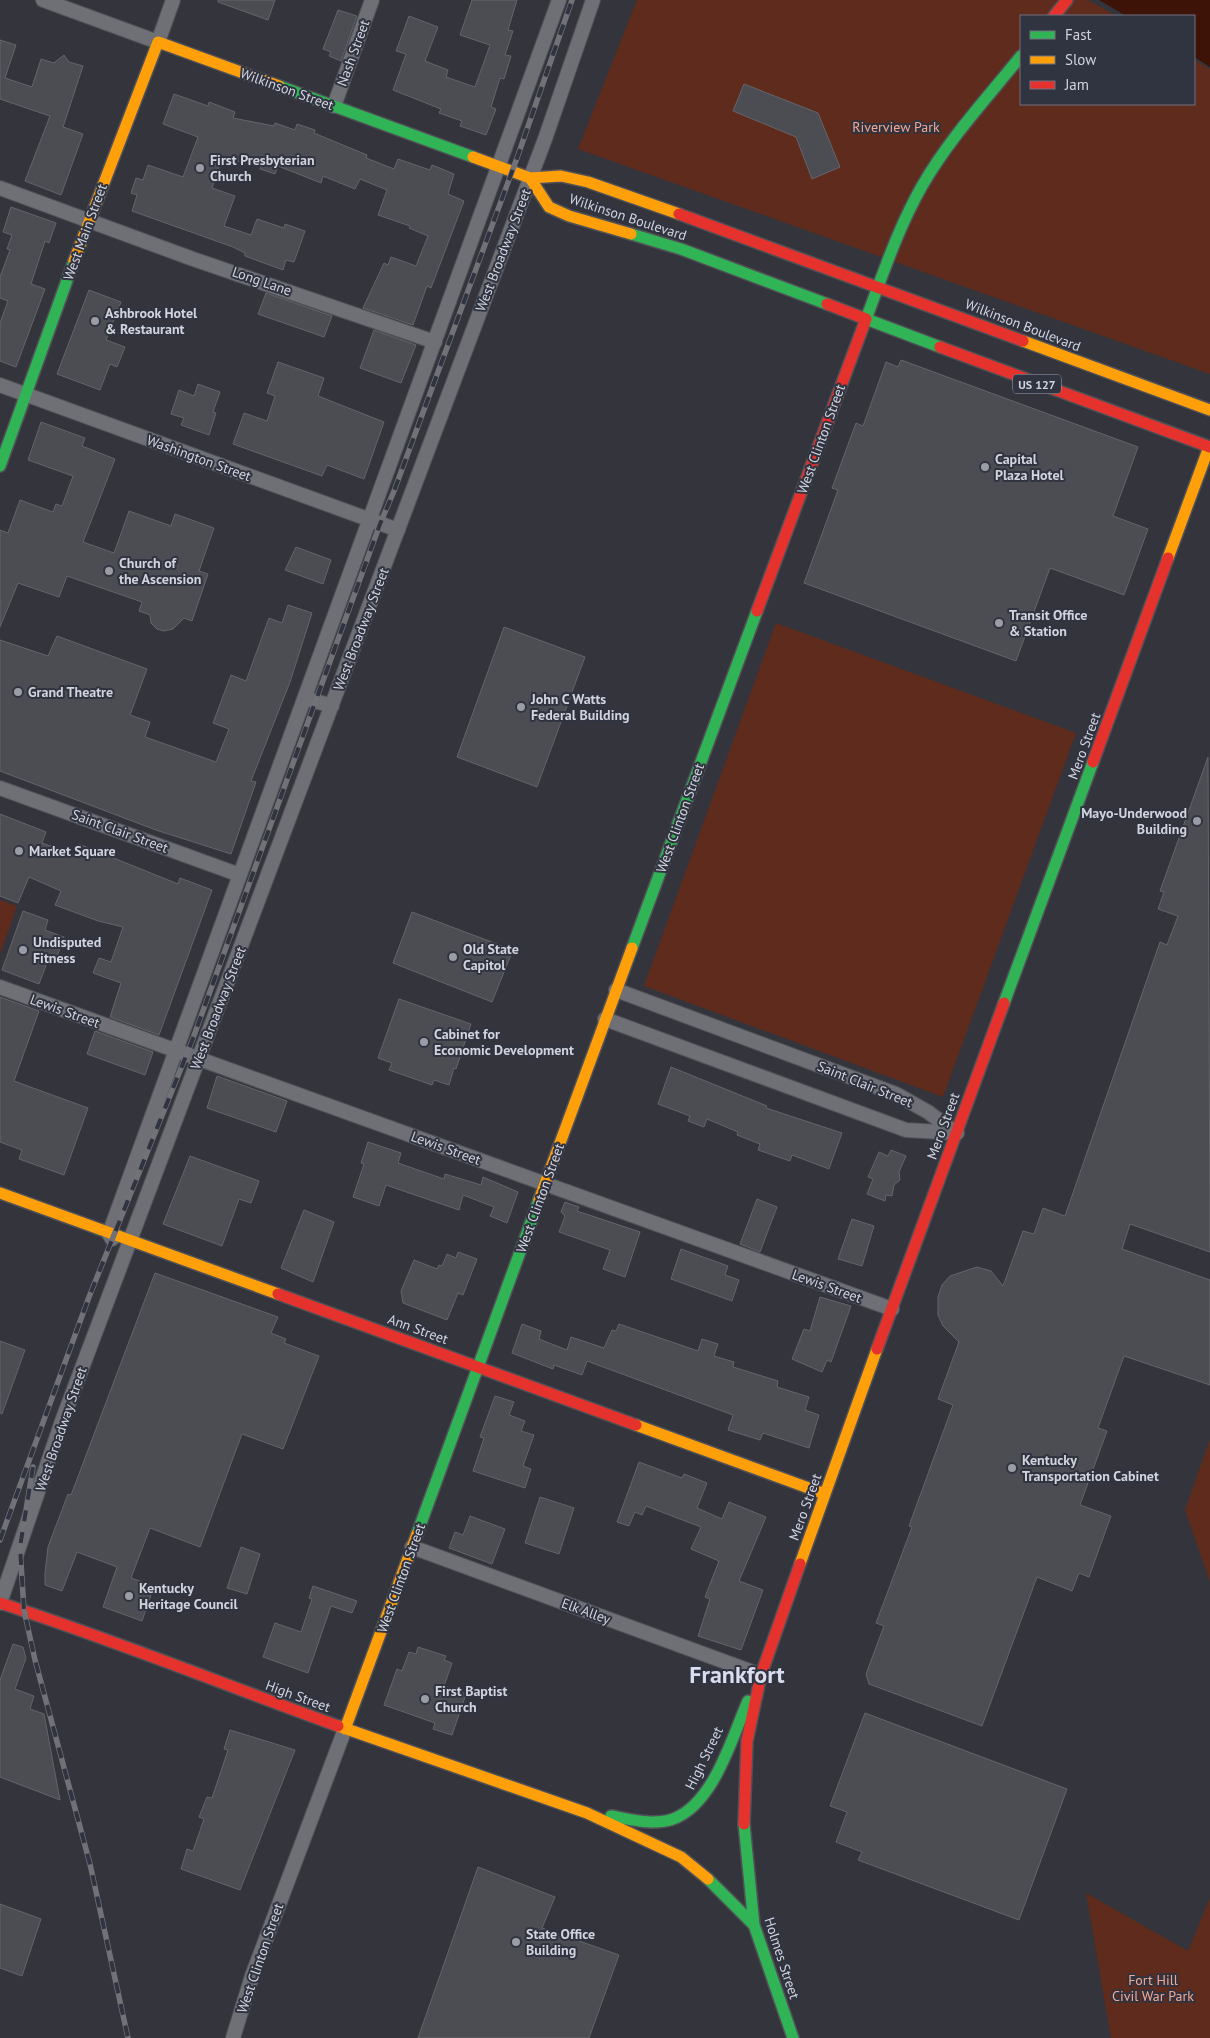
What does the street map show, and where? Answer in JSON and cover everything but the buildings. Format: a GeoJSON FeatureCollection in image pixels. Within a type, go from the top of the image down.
{"type":"FeatureCollection","features":[{"type":"Feature","properties":{"kind":"main road"},"geometry":{"type":"LineString","coordinates":[[1055,15],[1067,0]]}},
{"type":"Feature","properties":{"kind":"main road","name":"Wilkinson Street"},"geometry":{"type":"LineString","coordinates":[[158,42],[530,178]]}},
{"type":"Feature","properties":{"kind":"main road","name":"West Main Street"},"geometry":{"type":"LineString","coordinates":[[0,466],[88,221],[158,42]]}},
{"type":"Feature","properties":{"kind":"main road","name":"West Clinton Street"},"geometry":{"type":"LineString","coordinates":[[345,1729],[605,1019],[878,288],[922,186],[940,158],[1020,57]]}},
{"type":"Feature","properties":{"kind":"main road","name":"Wilkinson Boulevard"},"geometry":{"type":"LineString","coordinates":[[1210,410],[570,176],[556,174],[530,178],[549,207],[569,216],[681,250],[1210,446]]}},
{"type":"Feature","properties":{"kind":"main road","name":"Mero Street"},"geometry":{"type":"LineString","coordinates":[[744,1825],[747,1741],[761,1674],[892,1309],[1210,446]]}},
{"type":"Feature","properties":{"kind":"main road","name":"Ann Street"},"geometry":{"type":"LineString","coordinates":[[0,1192],[109,1234],[478,1366],[825,1494]]}},
{"type":"Feature","properties":{"kind":"main road","name":"High Street"},"geometry":{"type":"LineString","coordinates":[[0,1603],[88,1632],[345,1729],[587,1813],[681,1857],[714,1884],[754,1925]]}},
{"type":"Feature","properties":{"kind":"main road","name":"High Street"},"geometry":{"type":"LineString","coordinates":[[587,1813],[658,1821],[672,1819],[693,1808],[708,1789],[761,1674]]}},
{"type":"Feature","properties":{"kind":"main road","name":"Holmes Street"},"geometry":{"type":"LineString","coordinates":[[744,1825],[754,1925],[793,2038]]}},
{"type":"Feature","properties":{"kind":"street","name":"Wilkinson Street"},"geometry":{"type":"LineString","coordinates":[[43,0],[158,42]]}},
{"type":"Feature","properties":{"kind":"street","name":"West Main Street"},"geometry":{"type":"LineString","coordinates":[[158,42],[173,0]]}},
{"type":"Feature","properties":{"kind":"street","name":"Nash Street"},"geometry":{"type":"LineString","coordinates":[[334,106],[372,0]]}},
{"type":"Feature","properties":{"kind":"street","name":"West Broadway Street"},"geometry":{"type":"LineString","coordinates":[[109,1234],[559,0]]}},
{"type":"Feature","properties":{"kind":"street","name":"West Broadway Street"},"geometry":{"type":"LineString","coordinates":[[0,1603],[62,1421],[530,178],[593,0]]}},
{"type":"Feature","properties":{"kind":"street","name":"Long Lane"},"geometry":{"type":"LineString","coordinates":[[0,188],[88,221],[435,342]]}},
{"type":"Feature","properties":{"kind":"street","name":"Washington Street"},"geometry":{"type":"LineString","coordinates":[[0,385],[398,530]]}},
{"type":"Feature","properties":{"kind":"street"},"geometry":{"type":"LineString","coordinates":[[305,698],[332,706]]}},
{"type":"Feature","properties":{"kind":"street","name":"Saint Clair Street"},"geometry":{"type":"LineString","coordinates":[[0,788],[240,875]]}},
{"type":"Feature","properties":{"kind":"street","name":"Lewis Street"},"geometry":{"type":"LineString","coordinates":[[0,987],[892,1309]]}},
{"type":"Feature","properties":{"kind":"street","name":"Saint Clair Street"},"geometry":{"type":"LineString","coordinates":[[616,990],[878,1087],[912,1102],[957,1133]]}},
{"type":"Feature","properties":{"kind":"street","name":"Saint Clair Street"},"geometry":{"type":"LineString","coordinates":[[605,1019],[906,1130],[957,1133]]}},
{"type":"Feature","properties":{"kind":"street"},"geometry":{"type":"LineString","coordinates":[[109,1234],[124,1256]]}},
{"type":"Feature","properties":{"kind":"street","name":"Elk Alley"},"geometry":{"type":"LineString","coordinates":[[412,1547],[761,1674]]}},
{"type":"Feature","properties":{"kind":"street","name":"West Clinton Street"},"geometry":{"type":"LineString","coordinates":[[233,2038],[252,1976],[345,1729]]}},
{"type":"Feature","properties":{"kind":"green space","name":"Riverview Park"},"geometry":{"type":"Polygon","coordinates":[[[637,0],[1088,0],[1115,15],[1020,15],[1020,105],[1195,105],[1195,61],[1210,69],[1210,374],[578,149],[637,0]]]}},
{"type":"Feature","properties":{"kind":"green space"},"geometry":{"type":"Polygon","coordinates":[[[776,623],[1076,733],[943,1097],[644,986],[776,623]]]}},
{"type":"Feature","properties":{"kind":"green space"},"geometry":{"type":"Polygon","coordinates":[[[0,900],[17,906],[0,954],[0,900]]]}},
{"type":"Feature","properties":{"kind":"green space"},"geometry":{"type":"Polygon","coordinates":[[[1210,1439],[1210,1582],[1185,1510],[1210,1439]]]}},
{"type":"Feature","properties":{"kind":"green space","name":"Fort Hill Civil War Park"},"geometry":{"type":"Polygon","coordinates":[[[1086,1893],[1188,1951],[1210,1898],[1210,2038],[1111,2038],[1086,1893]]]}},
{"type":"Feature","properties":{"kind":"shaded area"},"geometry":{"type":"Polygon","coordinates":[[[1099,0],[1210,0],[1210,67],[1195,58],[1195,15],[1124,15],[1099,0]]]}},
{"type":"Feature","properties":{"kind":"railway"},"geometry":{"type":"LineString","coordinates":[[0,1540],[89,1297],[192,1041],[380,524],[394,491],[517,158],[572,0]]}},
{"type":"Feature","properties":{"kind":"railway"},"geometry":{"type":"LineString","coordinates":[[33,1467],[20,1547],[24,1610],[35,1660],[90,1864],[128,2038]]}},
{"type":"Feature","properties":{"kind":"traffic: fast"},"geometry":{"type":"LineString","coordinates":[[940,347],[866,319],[898,235],[922,186],[956,135],[1020,57]]}},
{"type":"Feature","properties":{"kind":"traffic: fast"},"geometry":{"type":"LineString","coordinates":[[279,86],[473,157]]}},
{"type":"Feature","properties":{"kind":"traffic: fast"},"geometry":{"type":"LineString","coordinates":[[631,234],[681,249],[827,304]]}},
{"type":"Feature","properties":{"kind":"traffic: fast"},"geometry":{"type":"LineString","coordinates":[[0,466],[74,261]]}},
{"type":"Feature","properties":{"kind":"traffic: fast"},"geometry":{"type":"LineString","coordinates":[[632,948],[757,611]]}},
{"type":"Feature","properties":{"kind":"traffic: fast"},"geometry":{"type":"LineString","coordinates":[[1004,1003],[1093,762]]}},
{"type":"Feature","properties":{"kind":"traffic: fast"},"geometry":{"type":"LineString","coordinates":[[417,1534],[539,1200]]}},
{"type":"Feature","properties":{"kind":"traffic: fast"},"geometry":{"type":"LineString","coordinates":[[611,1816],[658,1822],[673,1819],[687,1811],[711,1785],[748,1701]]}},
{"type":"Feature","properties":{"kind":"traffic: fast"},"geometry":{"type":"LineString","coordinates":[[744,1824],[754,1925],[793,2038]]}},
{"type":"Feature","properties":{"kind":"traffic: fast"},"geometry":{"type":"LineString","coordinates":[[708,1879],[754,1925]]}},
{"type":"Feature","properties":{"kind":"traffic: slow"},"geometry":{"type":"LineString","coordinates":[[74,261],[158,42],[279,86]]}},
{"type":"Feature","properties":{"kind":"traffic: slow"},"geometry":{"type":"LineString","coordinates":[[473,157],[530,178],[561,176],[588,182],[679,214]]}},
{"type":"Feature","properties":{"kind":"traffic: slow"},"geometry":{"type":"LineString","coordinates":[[530,178],[549,207],[569,216],[631,234]]}},
{"type":"Feature","properties":{"kind":"traffic: slow"},"geometry":{"type":"LineString","coordinates":[[1023,341],[1210,410]]}},
{"type":"Feature","properties":{"kind":"traffic: slow"},"geometry":{"type":"LineString","coordinates":[[1168,558],[1209,447]]}},
{"type":"Feature","properties":{"kind":"traffic: slow"},"geometry":{"type":"LineString","coordinates":[[539,1200],[632,948]]}},
{"type":"Feature","properties":{"kind":"traffic: slow"},"geometry":{"type":"LineString","coordinates":[[0,1193],[278,1294]]}},
{"type":"Feature","properties":{"kind":"traffic: slow"},"geometry":{"type":"LineString","coordinates":[[800,1564],[877,1349]]}},
{"type":"Feature","properties":{"kind":"traffic: slow"},"geometry":{"type":"LineString","coordinates":[[636,1425],[825,1494]]}},
{"type":"Feature","properties":{"kind":"traffic: slow"},"geometry":{"type":"LineString","coordinates":[[345,1729],[417,1534]]}},
{"type":"Feature","properties":{"kind":"traffic: slow"},"geometry":{"type":"LineString","coordinates":[[338,1726],[587,1813],[681,1857],[708,1879]]}},
{"type":"Feature","properties":{"kind":"traffic: jam"},"geometry":{"type":"LineString","coordinates":[[1055,15],[1067,0]]}},
{"type":"Feature","properties":{"kind":"traffic: jam"},"geometry":{"type":"LineString","coordinates":[[679,214],[1023,341]]}},
{"type":"Feature","properties":{"kind":"traffic: jam"},"geometry":{"type":"LineString","coordinates":[[757,611],[866,319],[827,304]]}},
{"type":"Feature","properties":{"kind":"traffic: jam"},"geometry":{"type":"LineString","coordinates":[[940,347],[1210,447]]}},
{"type":"Feature","properties":{"kind":"traffic: jam"},"geometry":{"type":"LineString","coordinates":[[1093,762],[1168,558]]}},
{"type":"Feature","properties":{"kind":"traffic: jam"},"geometry":{"type":"LineString","coordinates":[[877,1349],[1004,1003]]}},
{"type":"Feature","properties":{"kind":"traffic: jam"},"geometry":{"type":"LineString","coordinates":[[278,1294],[636,1425]]}},
{"type":"Feature","properties":{"kind":"traffic: jam"},"geometry":{"type":"LineString","coordinates":[[744,1824],[747,1741],[761,1675],[800,1564]]}},
{"type":"Feature","properties":{"kind":"traffic: jam"},"geometry":{"type":"LineString","coordinates":[[0,1603],[127,1647],[338,1726]]}},
{"type":"Feature","properties":{"kind":"place","name":"First Presbyterian Church"},"geometry":{"type":"Point","coordinates":[200,168]}},
{"type":"Feature","properties":{"kind":"place","name":"Ashbrook Hotel & Restaurant"},"geometry":{"type":"Point","coordinates":[95,321]}},
{"type":"Feature","properties":{"kind":"place","name":"Capital Plaza Hotel"},"geometry":{"type":"Point","coordinates":[985,467]}},
{"type":"Feature","properties":{"kind":"place","name":"Church of the Ascension"},"geometry":{"type":"Point","coordinates":[109,571]}},
{"type":"Feature","properties":{"kind":"place","name":"Transit Office & Station"},"geometry":{"type":"Point","coordinates":[999,623]}},
{"type":"Feature","properties":{"kind":"place","name":"Grand Theatre"},"geometry":{"type":"Point","coordinates":[18,692]}},
{"type":"Feature","properties":{"kind":"place","name":"John C Watts Federal Building"},"geometry":{"type":"Point","coordinates":[521,707]}},
{"type":"Feature","properties":{"kind":"place","name":"Mayo-Underwood Building"},"geometry":{"type":"Point","coordinates":[1197,821]}},
{"type":"Feature","properties":{"kind":"place","name":"Market Square"},"geometry":{"type":"Point","coordinates":[19,851]}},
{"type":"Feature","properties":{"kind":"place","name":"Undisputed Fitness"},"geometry":{"type":"Point","coordinates":[23,950]}},
{"type":"Feature","properties":{"kind":"place","name":"Old State Capitol"},"geometry":{"type":"Point","coordinates":[453,957]}},
{"type":"Feature","properties":{"kind":"place","name":"Cabinet for Economic Development"},"geometry":{"type":"Point","coordinates":[424,1042]}},
{"type":"Feature","properties":{"kind":"place","name":"Kentucky Transportation Cabinet"},"geometry":{"type":"Point","coordinates":[1012,1468]}},
{"type":"Feature","properties":{"kind":"place","name":"Kentucky Heritage Council"},"geometry":{"type":"Point","coordinates":[129,1596]}},
{"type":"Feature","properties":{"kind":"place","name":"First Baptist Church"},"geometry":{"type":"Point","coordinates":[425,1699]}},
{"type":"Feature","properties":{"kind":"place","name":"State Office Building"},"geometry":{"type":"Point","coordinates":[516,1942]}},
{"type":"Feature","properties":{"kind":"district","name":"Frankfort"},"geometry":{"type":"Point","coordinates":[737,1674]}}]}
